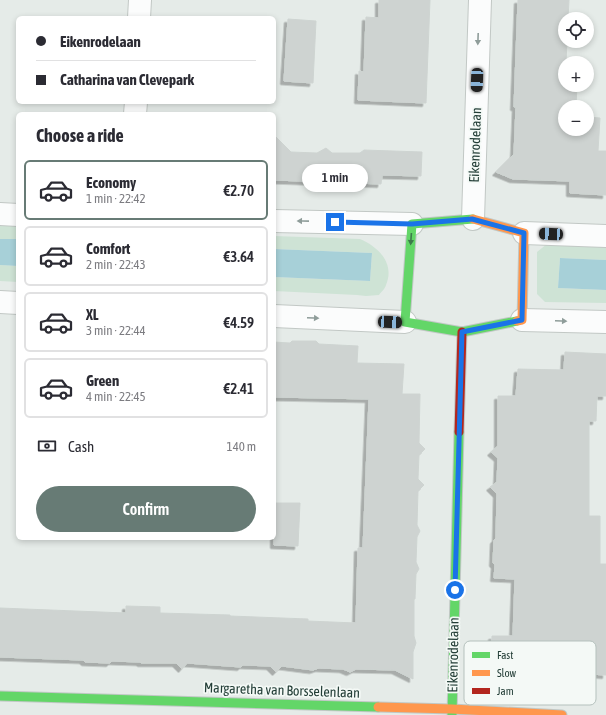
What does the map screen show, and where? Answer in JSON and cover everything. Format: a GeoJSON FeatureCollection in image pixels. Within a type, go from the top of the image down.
{"type":"FeatureCollection","features":[{"type":"Feature","properties":{"kind":"street"},"geometry":{"type":"LineString","coordinates":[[139,16],[140,0]]}},
{"type":"Feature","properties":{"kind":"street","name":"Eikenrodelaan"},"geometry":{"type":"LineString","coordinates":[[472,219],[480,0]]}},
{"type":"Feature","properties":{"kind":"street"},"geometry":{"type":"LineString","coordinates":[[0,214],[16,215]]}},
{"type":"Feature","properties":{"kind":"street"},"geometry":{"type":"LineString","coordinates":[[276,221],[412,224],[472,219],[524,233],[606,236]]}},
{"type":"Feature","properties":{"kind":"street"},"geometry":{"type":"LineString","coordinates":[[405,322],[412,224]]}},
{"type":"Feature","properties":{"kind":"street"},"geometry":{"type":"LineString","coordinates":[[522,320],[524,233]]}},
{"type":"Feature","properties":{"kind":"street"},"geometry":{"type":"LineString","coordinates":[[0,302],[16,303]]}},
{"type":"Feature","properties":{"kind":"street"},"geometry":{"type":"LineString","coordinates":[[276,316],[405,322],[462,332],[522,320],[606,322]]}},
{"type":"Feature","properties":{"kind":"street","name":"Eikenrodelaan"},"geometry":{"type":"LineString","coordinates":[[452,712],[462,332]]}},
{"type":"Feature","properties":{"kind":"street","name":"Margaretha van Borsselenlaan"},"geometry":{"type":"LineString","coordinates":[[0,696],[562,715]]}},
{"type":"Feature","properties":{"kind":"green space"},"geometry":{"type":"Polygon","coordinates":[[[0,225],[16,226],[16,239],[0,239],[0,225]]]}},
{"type":"Feature","properties":{"kind":"green space"},"geometry":{"type":"Polygon","coordinates":[[[276,236],[360,239],[367,242],[384,257],[387,263],[388,277],[384,289],[379,295],[366,296],[276,291],[276,277],[370,281],[372,253],[276,249],[276,236]]]}},
{"type":"Feature","properties":{"kind":"green space"},"geometry":{"type":"Polygon","coordinates":[[[547,244],[606,244],[606,260],[560,258],[558,288],[606,290],[606,303],[545,302],[537,294],[537,252],[547,244]]]}},
{"type":"Feature","properties":{"kind":"green space"},"geometry":{"type":"Polygon","coordinates":[[[0,265],[16,266],[16,282],[0,281],[0,265]]]}},
{"type":"Feature","properties":{"kind":"water"},"geometry":{"type":"Polygon","coordinates":[[[0,239],[16,239],[16,266],[0,265],[0,239]]]}},
{"type":"Feature","properties":{"kind":"water"},"geometry":{"type":"Polygon","coordinates":[[[276,249],[372,253],[370,281],[276,277],[276,249]]]}},
{"type":"Feature","properties":{"kind":"water"},"geometry":{"type":"Polygon","coordinates":[[[560,258],[606,260],[606,290],[558,288],[560,258]]]}},
{"type":"Feature","properties":{"kind":"building"},"geometry":{"type":"Polygon","coordinates":[[[379,0],[430,0],[426,103],[358,100],[359,71],[364,72],[366,17],[379,18],[379,0]]]}},
{"type":"Feature","properties":{"kind":"building"},"geometry":{"type":"Polygon","coordinates":[[[518,0],[569,0],[568,12],[558,12],[558,48],[567,48],[566,56],[558,56],[558,92],[577,92],[576,100],[558,100],[558,136],[594,136],[594,118],[600,118],[598,151],[606,151],[606,195],[570,193],[570,181],[513,179],[496,172],[514,154],[516,107],[514,107],[518,0]]]}},
{"type":"Feature","properties":{"kind":"building"},"geometry":{"type":"Polygon","coordinates":[[[288,19],[316,21],[313,83],[284,81],[288,19]]]}},
{"type":"Feature","properties":{"kind":"building"},"geometry":{"type":"Polygon","coordinates":[[[276,137],[291,152],[317,153],[326,148],[332,153],[360,153],[364,150],[422,152],[421,176],[382,175],[381,184],[276,180],[276,137]]]}},
{"type":"Feature","properties":{"kind":"building"},"geometry":{"type":"Polygon","coordinates":[[[292,341],[316,341],[319,344],[358,346],[357,363],[404,364],[402,394],[420,394],[419,443],[425,449],[419,455],[418,479],[424,485],[418,491],[417,525],[420,531],[417,537],[416,562],[419,569],[416,574],[414,599],[414,636],[416,643],[413,652],[413,679],[395,670],[356,669],[350,672],[343,669],[319,668],[313,670],[282,666],[276,672],[270,666],[243,665],[241,667],[187,663],[182,669],[176,663],[112,661],[110,663],[85,662],[83,660],[0,657],[0,608],[126,613],[126,606],[160,607],[160,613],[230,615],[356,623],[358,548],[363,548],[369,399],[276,397],[276,342],[290,343],[292,341]]]}},
{"type":"Feature","properties":{"kind":"building"},"geometry":{"type":"Polygon","coordinates":[[[565,352],[606,354],[606,396],[597,396],[596,421],[589,421],[589,516],[600,516],[600,564],[606,564],[606,675],[596,674],[596,641],[492,641],[492,636],[513,636],[515,579],[494,578],[495,565],[493,563],[494,540],[496,538],[497,494],[490,487],[497,482],[498,458],[491,452],[498,446],[498,396],[516,396],[518,369],[564,370],[565,352]]]}},
{"type":"Feature","properties":{"kind":"building"},"geometry":{"type":"Polygon","coordinates":[[[276,503],[300,503],[298,546],[274,545],[274,540],[276,540],[276,503]]]}},
{"type":"Feature","properties":{"kind":"traffic: fast"},"geometry":{"type":"LineString","coordinates":[[473,219],[412,224],[405,322],[462,332],[517,321]]}},
{"type":"Feature","properties":{"kind":"traffic: fast"},"geometry":{"type":"LineString","coordinates":[[452,715],[459,432]]}},
{"type":"Feature","properties":{"kind":"traffic: fast"},"geometry":{"type":"LineString","coordinates":[[0,696],[378,707]]}},
{"type":"Feature","properties":{"kind":"traffic: slow"},"geometry":{"type":"LineString","coordinates":[[473,219],[524,233],[522,320],[517,321]]}},
{"type":"Feature","properties":{"kind":"traffic: slow"},"geometry":{"type":"LineString","coordinates":[[378,707],[452,709],[562,715]]}},
{"type":"Feature","properties":{"kind":"traffic: jam"},"geometry":{"type":"LineString","coordinates":[[459,432],[462,332]]}},
{"type":"Feature","properties":{"kind":"route"},"geometry":{"type":"LineString","coordinates":[[335,222],[412,224],[472,219],[524,233],[522,320],[462,332],[455,590]]}}]}
